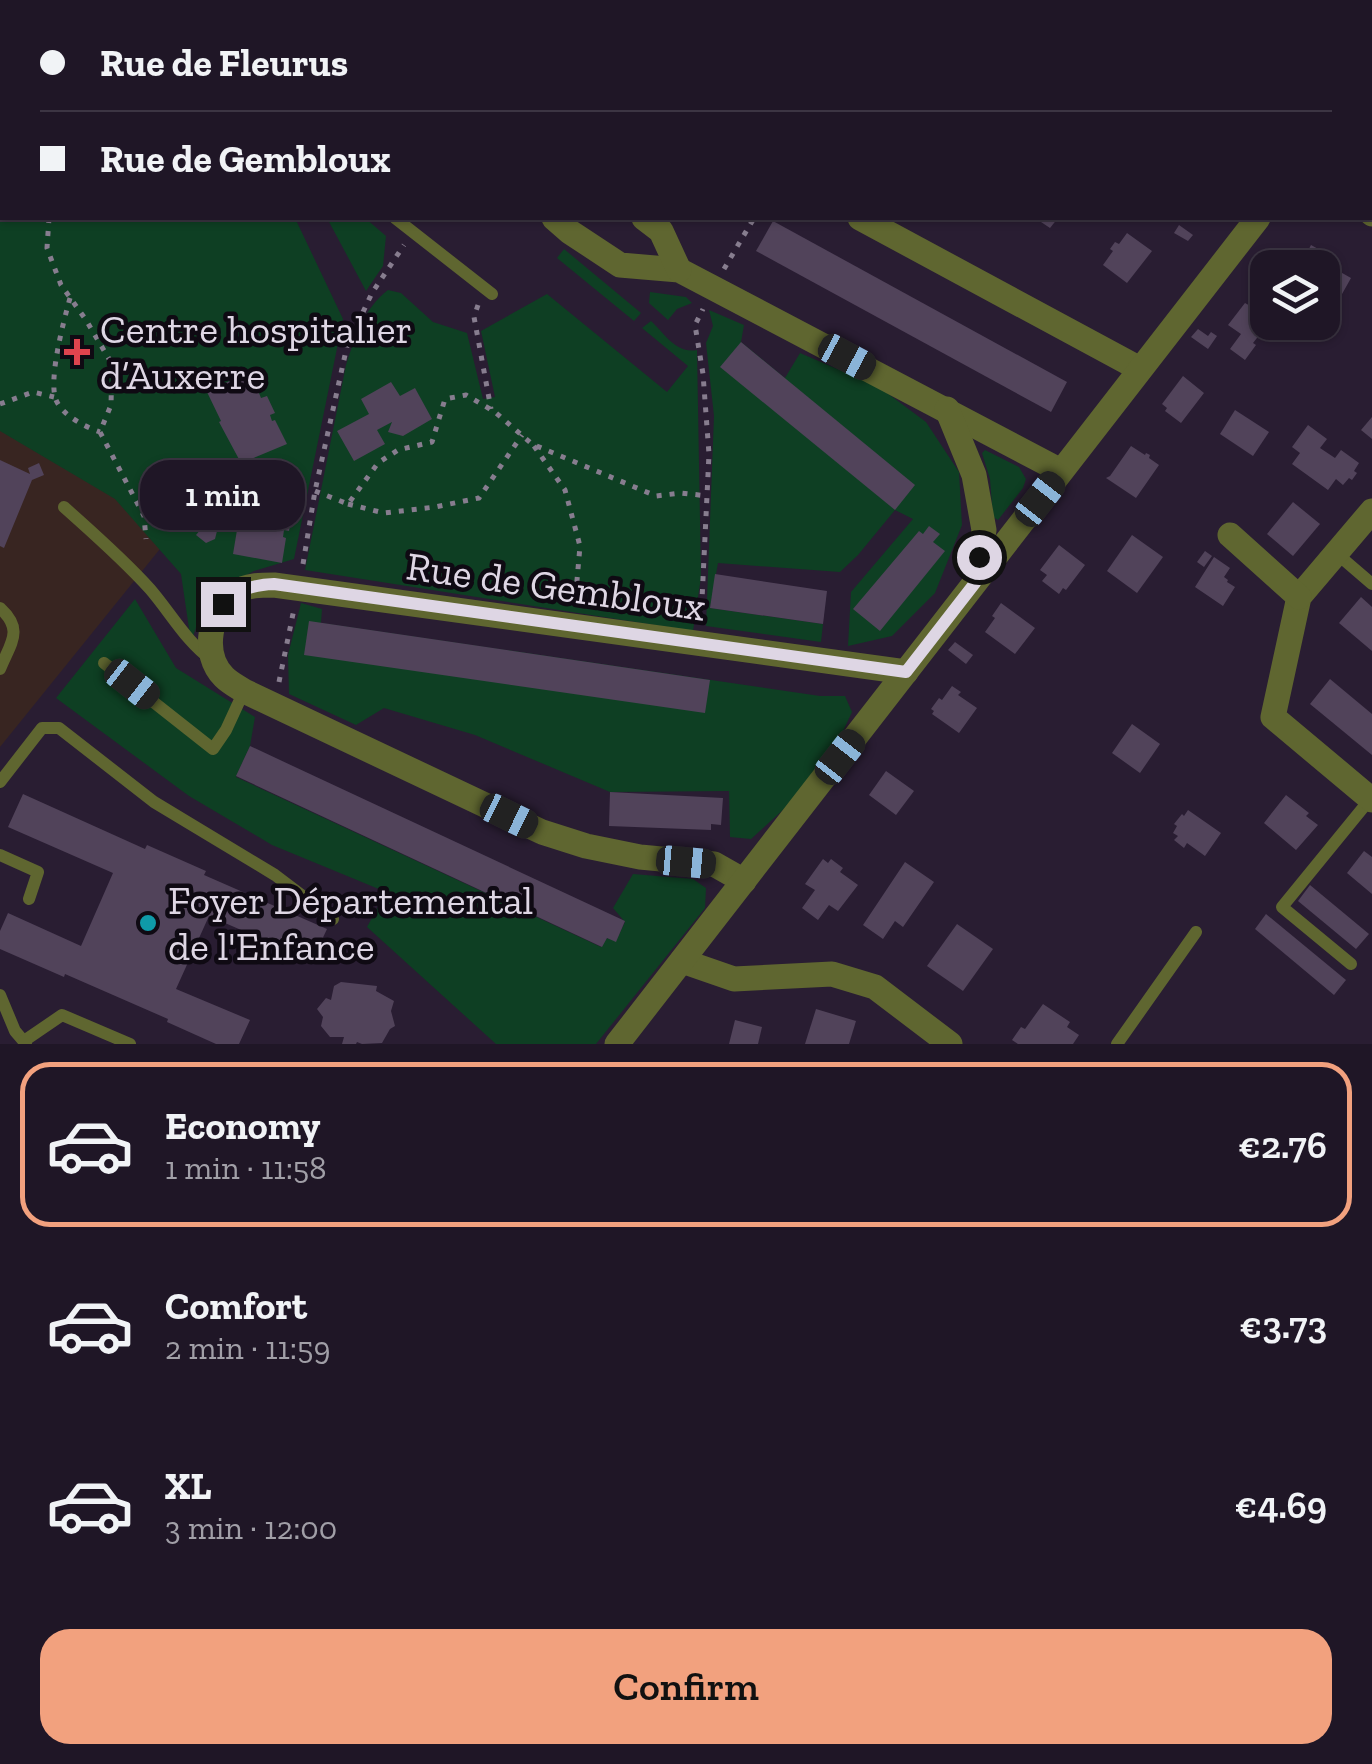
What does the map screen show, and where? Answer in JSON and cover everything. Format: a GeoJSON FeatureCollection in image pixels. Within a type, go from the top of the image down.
{"type":"FeatureCollection","features":[{"type":"Feature","properties":{"kind":"street"},"geometry":{"type":"LineString","coordinates":[[556,220],[620,265],[678,270],[714,286],[1062,471]]}},
{"type":"Feature","properties":{"kind":"street"},"geometry":{"type":"LineString","coordinates":[[647,220],[661,231],[678,270]]}},
{"type":"Feature","properties":{"kind":"street"},"geometry":{"type":"LineString","coordinates":[[864,220],[1140,369]]}},
{"type":"Feature","properties":{"kind":"street"},"geometry":{"type":"LineString","coordinates":[[618,1044],[1256,220]]}},
{"type":"Feature","properties":{"kind":"street"},"geometry":{"type":"LineString","coordinates":[[947,409],[974,475],[984,530],[975,583]]}},
{"type":"Feature","properties":{"kind":"street"},"geometry":{"type":"LineString","coordinates":[[1367,525],[1336,553],[1299,596],[1273,717],[1371,799]]}},
{"type":"Feature","properties":{"kind":"street"},"geometry":{"type":"LineString","coordinates":[[1230,535],[1299,596]]}},
{"type":"Feature","properties":{"kind":"street","name":"Rue de Gembloux"},"geometry":{"type":"LineString","coordinates":[[214,662],[212,624],[223,604],[238,590],[274,584],[906,672]]}},
{"type":"Feature","properties":{"kind":"street"},"geometry":{"type":"LineString","coordinates":[[214,662],[224,677],[244,691],[542,832],[640,857],[714,864],[744,881]]}},
{"type":"Feature","properties":{"kind":"street"},"geometry":{"type":"LineString","coordinates":[[682,960],[734,979],[832,974],[874,987],[950,1044]]}},
{"type":"Feature","properties":{"kind":"lane"},"geometry":{"type":"LineString","coordinates":[[398,220],[488,291]]}},
{"type":"Feature","properties":{"kind":"lane"},"geometry":{"type":"LineString","coordinates":[[64,507],[125,561],[199,652],[214,662]]}},
{"type":"Feature","properties":{"kind":"lane"},"geometry":{"type":"LineString","coordinates":[[1336,553],[1372,584]]}},
{"type":"Feature","properties":{"kind":"lane"},"geometry":{"type":"LineString","coordinates":[[0,608],[15,629],[0,668]]}},
{"type":"Feature","properties":{"kind":"lane"},"geometry":{"type":"LineString","coordinates":[[104,663],[213,749],[244,691]]}},
{"type":"Feature","properties":{"kind":"lane"},"geometry":{"type":"LineString","coordinates":[[0,782],[42,728],[59,728],[154,802],[276,875],[333,920]]}},
{"type":"Feature","properties":{"kind":"lane"},"geometry":{"type":"LineString","coordinates":[[1351,964],[1282,906],[1371,799]]}},
{"type":"Feature","properties":{"kind":"lane"},"geometry":{"type":"LineString","coordinates":[[0,855],[38,872],[28,899]]}},
{"type":"Feature","properties":{"kind":"lane"},"geometry":{"type":"LineString","coordinates":[[1117,1044],[1196,932]]}},
{"type":"Feature","properties":{"kind":"lane"},"geometry":{"type":"LineString","coordinates":[[0,995],[15,1031],[25,1043],[62,1015],[130,1044]]}},
{"type":"Feature","properties":{"kind":"path"},"geometry":{"type":"LineString","coordinates":[[49,220],[47,248],[60,285],[112,364],[111,405],[100,432]]}},
{"type":"Feature","properties":{"kind":"path"},"geometry":{"type":"LineString","coordinates":[[698,643],[704,583],[708,434],[694,326],[753,220]]}},
{"type":"Feature","properties":{"kind":"path"},"geometry":{"type":"LineString","coordinates":[[274,704],[347,346],[372,293],[413,232]]}},
{"type":"Feature","properties":{"kind":"path"},"geometry":{"type":"LineString","coordinates":[[488,291],[474,317],[491,409]]}},
{"type":"Feature","properties":{"kind":"path"},"geometry":{"type":"LineString","coordinates":[[70,298],[60,332],[54,398],[62,410],[100,432],[144,516],[146,539]]}},
{"type":"Feature","properties":{"kind":"path"},"geometry":{"type":"LineString","coordinates":[[0,404],[32,392],[54,398]]}},
{"type":"Feature","properties":{"kind":"path"},"geometry":{"type":"LineString","coordinates":[[348,504],[378,463],[398,450],[432,442],[446,400],[466,395],[491,409],[532,444],[565,490],[580,546],[572,626]]}},
{"type":"Feature","properties":{"kind":"path"},"geometry":{"type":"LineString","coordinates":[[315,491],[384,512],[479,498],[522,435]]}},
{"type":"Feature","properties":{"kind":"path"},"geometry":{"type":"LineString","coordinates":[[532,444],[656,496],[708,496]]}},
{"type":"Feature","properties":{"kind":"shaded area","name":"Centre hospitalier d’Auxerre"},"geometry":{"type":"Polygon","coordinates":[[[0,220],[4,220],[210,487],[0,747],[0,220]]]}},
{"type":"Feature","properties":{"kind":"green space"},"geometry":{"type":"Polygon","coordinates":[[[0,220],[296,220],[343,319],[294,559],[254,571],[207,596],[191,642],[181,574],[115,499],[0,431],[0,220]]]}},
{"type":"Feature","properties":{"kind":"green space"},"geometry":{"type":"Polygon","coordinates":[[[328,220],[367,220],[386,236],[383,266],[366,291],[328,220]]]}},
{"type":"Feature","properties":{"kind":"green space"},"geometry":{"type":"Polygon","coordinates":[[[564,249],[641,313],[634,321],[557,258],[564,249]]]}},
{"type":"Feature","properties":{"kind":"green space"},"geometry":{"type":"Polygon","coordinates":[[[388,290],[401,293],[433,322],[467,333],[483,399],[495,397],[481,331],[547,294],[667,392],[688,366],[642,328],[651,321],[677,346],[697,350],[701,577],[693,631],[305,570],[346,365],[367,314],[388,290]]]}},
{"type":"Feature","properties":{"kind":"green space"},"geometry":{"type":"Polygon","coordinates":[[[650,292],[686,297],[692,303],[677,309],[668,320],[649,303],[650,292]]]}},
{"type":"Feature","properties":{"kind":"green space"},"geometry":{"type":"Polygon","coordinates":[[[709,310],[744,325],[741,342],[785,378],[800,353],[879,387],[926,422],[959,472],[962,525],[935,593],[892,636],[848,646],[851,592],[913,519],[895,510],[840,572],[718,563],[710,608],[823,624],[821,642],[706,626],[714,416],[706,343],[713,326],[709,310]]]}},
{"type":"Feature","properties":{"kind":"green space"},"geometry":{"type":"Polygon","coordinates":[[[985,450],[1019,467],[1026,479],[998,520],[993,517],[990,479],[982,453],[985,450]]]}},
{"type":"Feature","properties":{"kind":"green space"},"geometry":{"type":"Polygon","coordinates":[[[135,599],[176,668],[255,717],[250,746],[236,777],[601,947],[607,938],[616,941],[625,922],[613,908],[633,874],[693,879],[706,888],[705,908],[596,1044],[496,1044],[367,927],[386,892],[272,845],[189,796],[56,698],[135,599]]]}},
{"type":"Feature","properties":{"kind":"green space"},"geometry":{"type":"Polygon","coordinates":[[[301,603],[322,609],[321,623],[820,696],[845,696],[852,712],[836,746],[784,809],[751,839],[730,837],[729,791],[610,792],[475,735],[384,708],[356,725],[289,694],[288,655],[301,603]]]}},
{"type":"Feature","properties":{"kind":"building"},"geometry":{"type":"Polygon","coordinates":[[[1038,220],[1056,220],[1050,228],[1038,220]]]}},
{"type":"Feature","properties":{"kind":"building"},"geometry":{"type":"Polygon","coordinates":[[[773,221],[1067,382],[1051,412],[756,251],[773,221]]]}},
{"type":"Feature","properties":{"kind":"building"},"geometry":{"type":"Polygon","coordinates":[[[1179,225],[1193,235],[1188,241],[1174,233],[1179,225]]]}},
{"type":"Feature","properties":{"kind":"building"},"geometry":{"type":"Polygon","coordinates":[[[1127,233],[1152,251],[1127,283],[1103,265],[1115,242],[1119,244],[1127,233]]]}},
{"type":"Feature","properties":{"kind":"building"},"geometry":{"type":"Polygon","coordinates":[[[1340,272],[1351,278],[1340,298],[1340,272]]]}},
{"type":"Feature","properties":{"kind":"building"},"geometry":{"type":"Polygon","coordinates":[[[1245,303],[1250,306],[1250,340],[1255,340],[1256,345],[1245,360],[1230,349],[1241,334],[1228,325],[1245,303]]]}},
{"type":"Feature","properties":{"kind":"building"},"geometry":{"type":"Polygon","coordinates":[[[1198,329],[1208,336],[1211,332],[1217,336],[1208,349],[1191,337],[1198,329]]]}},
{"type":"Feature","properties":{"kind":"building"},"geometry":{"type":"Polygon","coordinates":[[[741,342],[915,485],[895,510],[720,367],[741,342]]]}},
{"type":"Feature","properties":{"kind":"building"},"geometry":{"type":"Polygon","coordinates":[[[254,369],[262,386],[257,388],[261,398],[267,396],[275,413],[270,415],[272,421],[275,420],[287,444],[251,459],[250,471],[298,474],[295,493],[289,492],[284,503],[288,504],[286,516],[291,518],[289,531],[284,530],[282,563],[233,554],[241,463],[207,392],[254,369]]]}},
{"type":"Feature","properties":{"kind":"building"},"geometry":{"type":"Polygon","coordinates":[[[1183,376],[1204,393],[1181,423],[1162,404],[1183,376]]]}},
{"type":"Feature","properties":{"kind":"building"},"geometry":{"type":"Polygon","coordinates":[[[391,382],[400,396],[415,388],[432,419],[403,436],[388,432],[392,422],[377,430],[385,444],[354,461],[337,431],[369,414],[361,399],[391,382]]]}},
{"type":"Feature","properties":{"kind":"building"},"geometry":{"type":"Polygon","coordinates":[[[1235,410],[1269,432],[1253,456],[1220,434],[1235,410]]]}},
{"type":"Feature","properties":{"kind":"building"},"geometry":{"type":"Polygon","coordinates":[[[1372,417],[1372,439],[1361,430],[1372,417]]]}},
{"type":"Feature","properties":{"kind":"building"},"geometry":{"type":"Polygon","coordinates":[[[1308,425],[1327,439],[1320,448],[1335,458],[1341,450],[1359,463],[1352,480],[1349,478],[1343,485],[1336,479],[1328,490],[1292,464],[1300,453],[1292,447],[1308,425]]]}},
{"type":"Feature","properties":{"kind":"building"},"geometry":{"type":"Polygon","coordinates":[[[1131,446],[1150,455],[1159,465],[1136,498],[1106,478],[1131,446]]]}},
{"type":"Feature","properties":{"kind":"building"},"geometry":{"type":"Polygon","coordinates":[[[0,460],[30,474],[28,468],[39,463],[44,475],[32,480],[4,548],[0,546],[0,460]]]}},
{"type":"Feature","properties":{"kind":"building"},"geometry":{"type":"Polygon","coordinates":[[[1293,502],[1320,524],[1293,556],[1267,534],[1293,502]]]}},
{"type":"Feature","properties":{"kind":"building"},"geometry":{"type":"Polygon","coordinates":[[[211,517],[219,523],[215,539],[206,543],[196,535],[211,517]]]}},
{"type":"Feature","properties":{"kind":"building"},"geometry":{"type":"Polygon","coordinates":[[[929,526],[940,534],[933,542],[945,551],[880,631],[853,609],[919,531],[923,534],[929,526]]]}},
{"type":"Feature","properties":{"kind":"building"},"geometry":{"type":"Polygon","coordinates":[[[1132,535],[1163,557],[1137,593],[1107,571],[1132,535]]]}},
{"type":"Feature","properties":{"kind":"building"},"geometry":{"type":"Polygon","coordinates":[[[1059,545],[1085,565],[1059,594],[1042,581],[1047,575],[1040,570],[1059,545]]]}},
{"type":"Feature","properties":{"kind":"building"},"geometry":{"type":"Polygon","coordinates":[[[1205,551],[1212,556],[1204,567],[1197,562],[1205,551]]]}},
{"type":"Feature","properties":{"kind":"building"},"geometry":{"type":"Polygon","coordinates":[[[1214,557],[1230,568],[1224,577],[1235,587],[1223,606],[1195,587],[1214,557]]]}},
{"type":"Feature","properties":{"kind":"building"},"geometry":{"type":"Polygon","coordinates":[[[715,574],[827,591],[823,624],[710,608],[715,574]]]}},
{"type":"Feature","properties":{"kind":"building"},"geometry":{"type":"Polygon","coordinates":[[[1361,597],[1372,607],[1372,651],[1339,623],[1361,597]]]}},
{"type":"Feature","properties":{"kind":"building"},"geometry":{"type":"Polygon","coordinates":[[[1001,603],[1035,628],[1015,654],[985,632],[1001,603]]]}},
{"type":"Feature","properties":{"kind":"building"},"geometry":{"type":"Polygon","coordinates":[[[309,621],[710,680],[705,713],[304,655],[309,621]]]}},
{"type":"Feature","properties":{"kind":"building"},"geometry":{"type":"Polygon","coordinates":[[[955,642],[973,655],[966,664],[948,650],[955,642]]]}},
{"type":"Feature","properties":{"kind":"building"},"geometry":{"type":"Polygon","coordinates":[[[1330,679],[1372,714],[1372,755],[1310,704],[1330,679]]]}},
{"type":"Feature","properties":{"kind":"building"},"geometry":{"type":"Polygon","coordinates":[[[952,686],[977,708],[959,733],[932,714],[931,709],[952,686]]]}},
{"type":"Feature","properties":{"kind":"building"},"geometry":{"type":"Polygon","coordinates":[[[1132,724],[1160,744],[1140,773],[1112,753],[1132,724]]]}},
{"type":"Feature","properties":{"kind":"building"},"geometry":{"type":"Polygon","coordinates":[[[250,746],[625,921],[616,942],[607,938],[602,947],[236,776],[250,746]]]}},
{"type":"Feature","properties":{"kind":"building"},"geometry":{"type":"Polygon","coordinates":[[[886,771],[914,791],[896,815],[869,795],[886,771]]]}},
{"type":"Feature","properties":{"kind":"building"},"geometry":{"type":"Polygon","coordinates":[[[610,792],[723,798],[721,825],[711,824],[711,830],[609,826],[610,792]]]}},
{"type":"Feature","properties":{"kind":"building","name":"Foyer Départemental de l'Enfance"},"geometry":{"type":"Polygon","coordinates":[[[23,794],[145,849],[147,845],[206,871],[204,875],[327,929],[312,961],[209,916],[176,989],[250,1020],[239,1044],[216,1044],[167,1022],[168,1019],[0,949],[0,931],[8,913],[81,946],[113,873],[8,827],[23,794]]]}},
{"type":"Feature","properties":{"kind":"building"},"geometry":{"type":"Polygon","coordinates":[[[1286,795],[1318,825],[1296,850],[1264,823],[1286,795]]]}},
{"type":"Feature","properties":{"kind":"building"},"geometry":{"type":"Polygon","coordinates":[[[1188,810],[1221,833],[1205,856],[1187,843],[1184,848],[1174,840],[1178,836],[1173,833],[1177,826],[1174,824],[1188,810]]]}},
{"type":"Feature","properties":{"kind":"building"},"geometry":{"type":"Polygon","coordinates":[[[1364,851],[1372,857],[1372,894],[1347,873],[1364,851]]]}},
{"type":"Feature","properties":{"kind":"building"},"geometry":{"type":"Polygon","coordinates":[[[823,859],[828,863],[831,859],[843,868],[840,872],[858,885],[838,911],[829,905],[818,920],[802,908],[815,890],[805,884],[823,859]]]}},
{"type":"Feature","properties":{"kind":"building"},"geometry":{"type":"Polygon","coordinates":[[[905,862],[934,882],[903,927],[895,921],[883,939],[863,925],[905,862]]]}},
{"type":"Feature","properties":{"kind":"building"},"geometry":{"type":"Polygon","coordinates":[[[1310,885],[1369,934],[1356,949],[1298,901],[1310,885]]]}},
{"type":"Feature","properties":{"kind":"building"},"geometry":{"type":"Polygon","coordinates":[[[1266,914],[1346,980],[1334,995],[1255,929],[1266,914]]]}},
{"type":"Feature","properties":{"kind":"building"},"geometry":{"type":"Polygon","coordinates":[[[957,924],[993,949],[963,991],[927,966],[957,924]]]}},
{"type":"Feature","properties":{"kind":"building"},"geometry":{"type":"Polygon","coordinates":[[[341,982],[377,986],[376,991],[394,1001],[391,1011],[395,1026],[382,1043],[342,1044],[344,1037],[330,1037],[321,1026],[323,1017],[317,1009],[326,998],[331,1000],[334,986],[341,982]]]}},
{"type":"Feature","properties":{"kind":"building"},"geometry":{"type":"Polygon","coordinates":[[[1043,1004],[1070,1022],[1067,1027],[1079,1035],[1073,1044],[1018,1044],[1012,1040],[1043,1004]]]}},
{"type":"Feature","properties":{"kind":"building"},"geometry":{"type":"Polygon","coordinates":[[[816,1009],[856,1021],[849,1044],[805,1044],[816,1009]]]}},
{"type":"Feature","properties":{"kind":"building"},"geometry":{"type":"Polygon","coordinates":[[[735,1020],[762,1027],[758,1044],[729,1044],[735,1020]]]}},
{"type":"Feature","properties":{"kind":"place","name":"Centre hospitalier d’Auxerre"},"geometry":{"type":"Point","coordinates":[77,352]}},
{"type":"Feature","properties":{"kind":"place","name":"Foyer Départemental de l'Enfance"},"geometry":{"type":"Point","coordinates":[148,923]}},
{"type":"Feature","properties":{"kind":"route"},"geometry":{"type":"LineString","coordinates":[[223,604],[238,590],[274,584],[906,672],[975,583],[979,557]]}}]}
